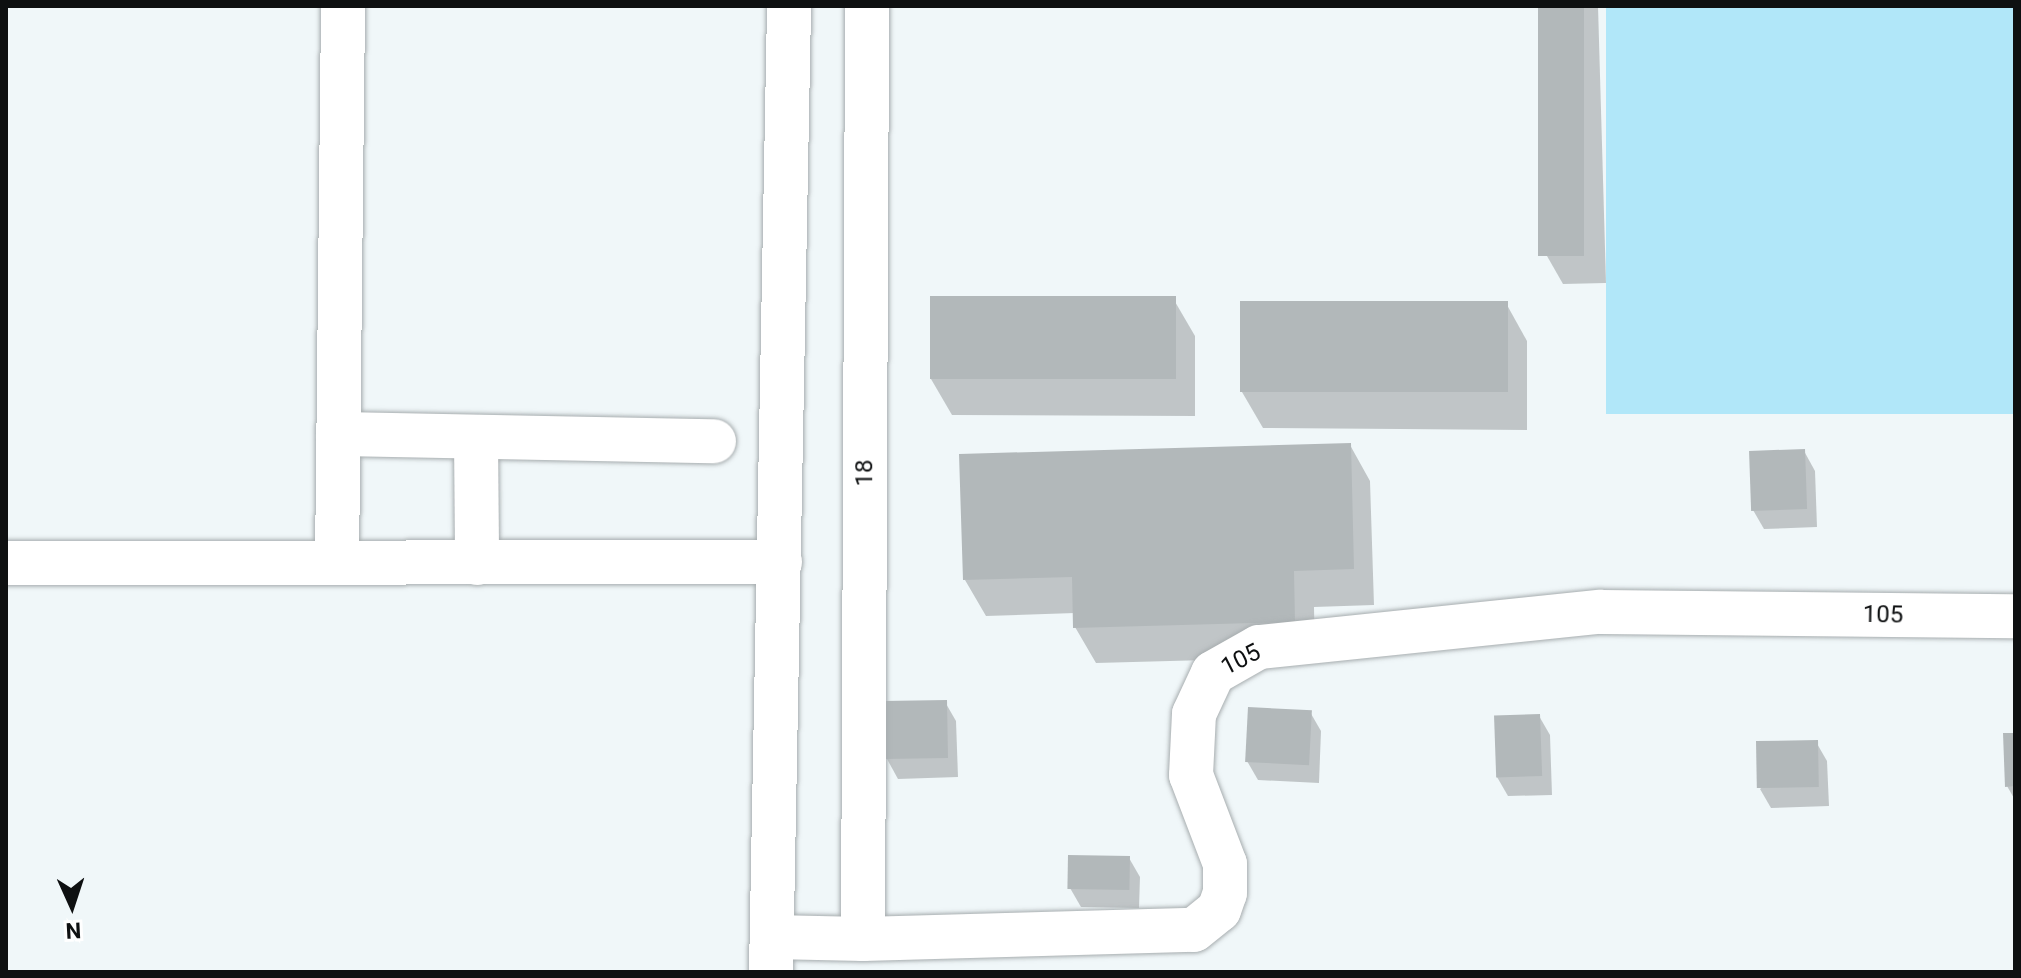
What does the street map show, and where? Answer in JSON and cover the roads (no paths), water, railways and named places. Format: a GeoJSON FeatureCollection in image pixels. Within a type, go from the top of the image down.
{"type":"FeatureCollection","features":[{"type":"Feature","properties":{"kind":"street"},"geometry":{"type":"LineString","coordinates":[[337,563],[343,6]]}},
{"type":"Feature","properties":{"kind":"street"},"geometry":{"type":"LineString","coordinates":[[772,955],[789,6]]}},
{"type":"Feature","properties":{"kind":"street","name":"18"},"geometry":{"type":"LineString","coordinates":[[863,939],[867,6]]}},
{"type":"Feature","properties":{"kind":"street"},"geometry":{"type":"LineString","coordinates":[[338,434],[714,441]]}},
{"type":"Feature","properties":{"kind":"street"},"geometry":{"type":"LineString","coordinates":[[476,437],[477,563]]}},
{"type":"Feature","properties":{"kind":"street"},"geometry":{"type":"LineString","coordinates":[[6,563],[780,562]]}},
{"type":"Feature","properties":{"kind":"street","name":"105"},"geometry":{"type":"LineString","coordinates":[[772,955],[863,939],[1194,930],[1219,910],[1225,893],[1225,864],[1191,775],[1194,714],[1213,673],[1259,647],[1600,612],[2015,616]]}}]}
